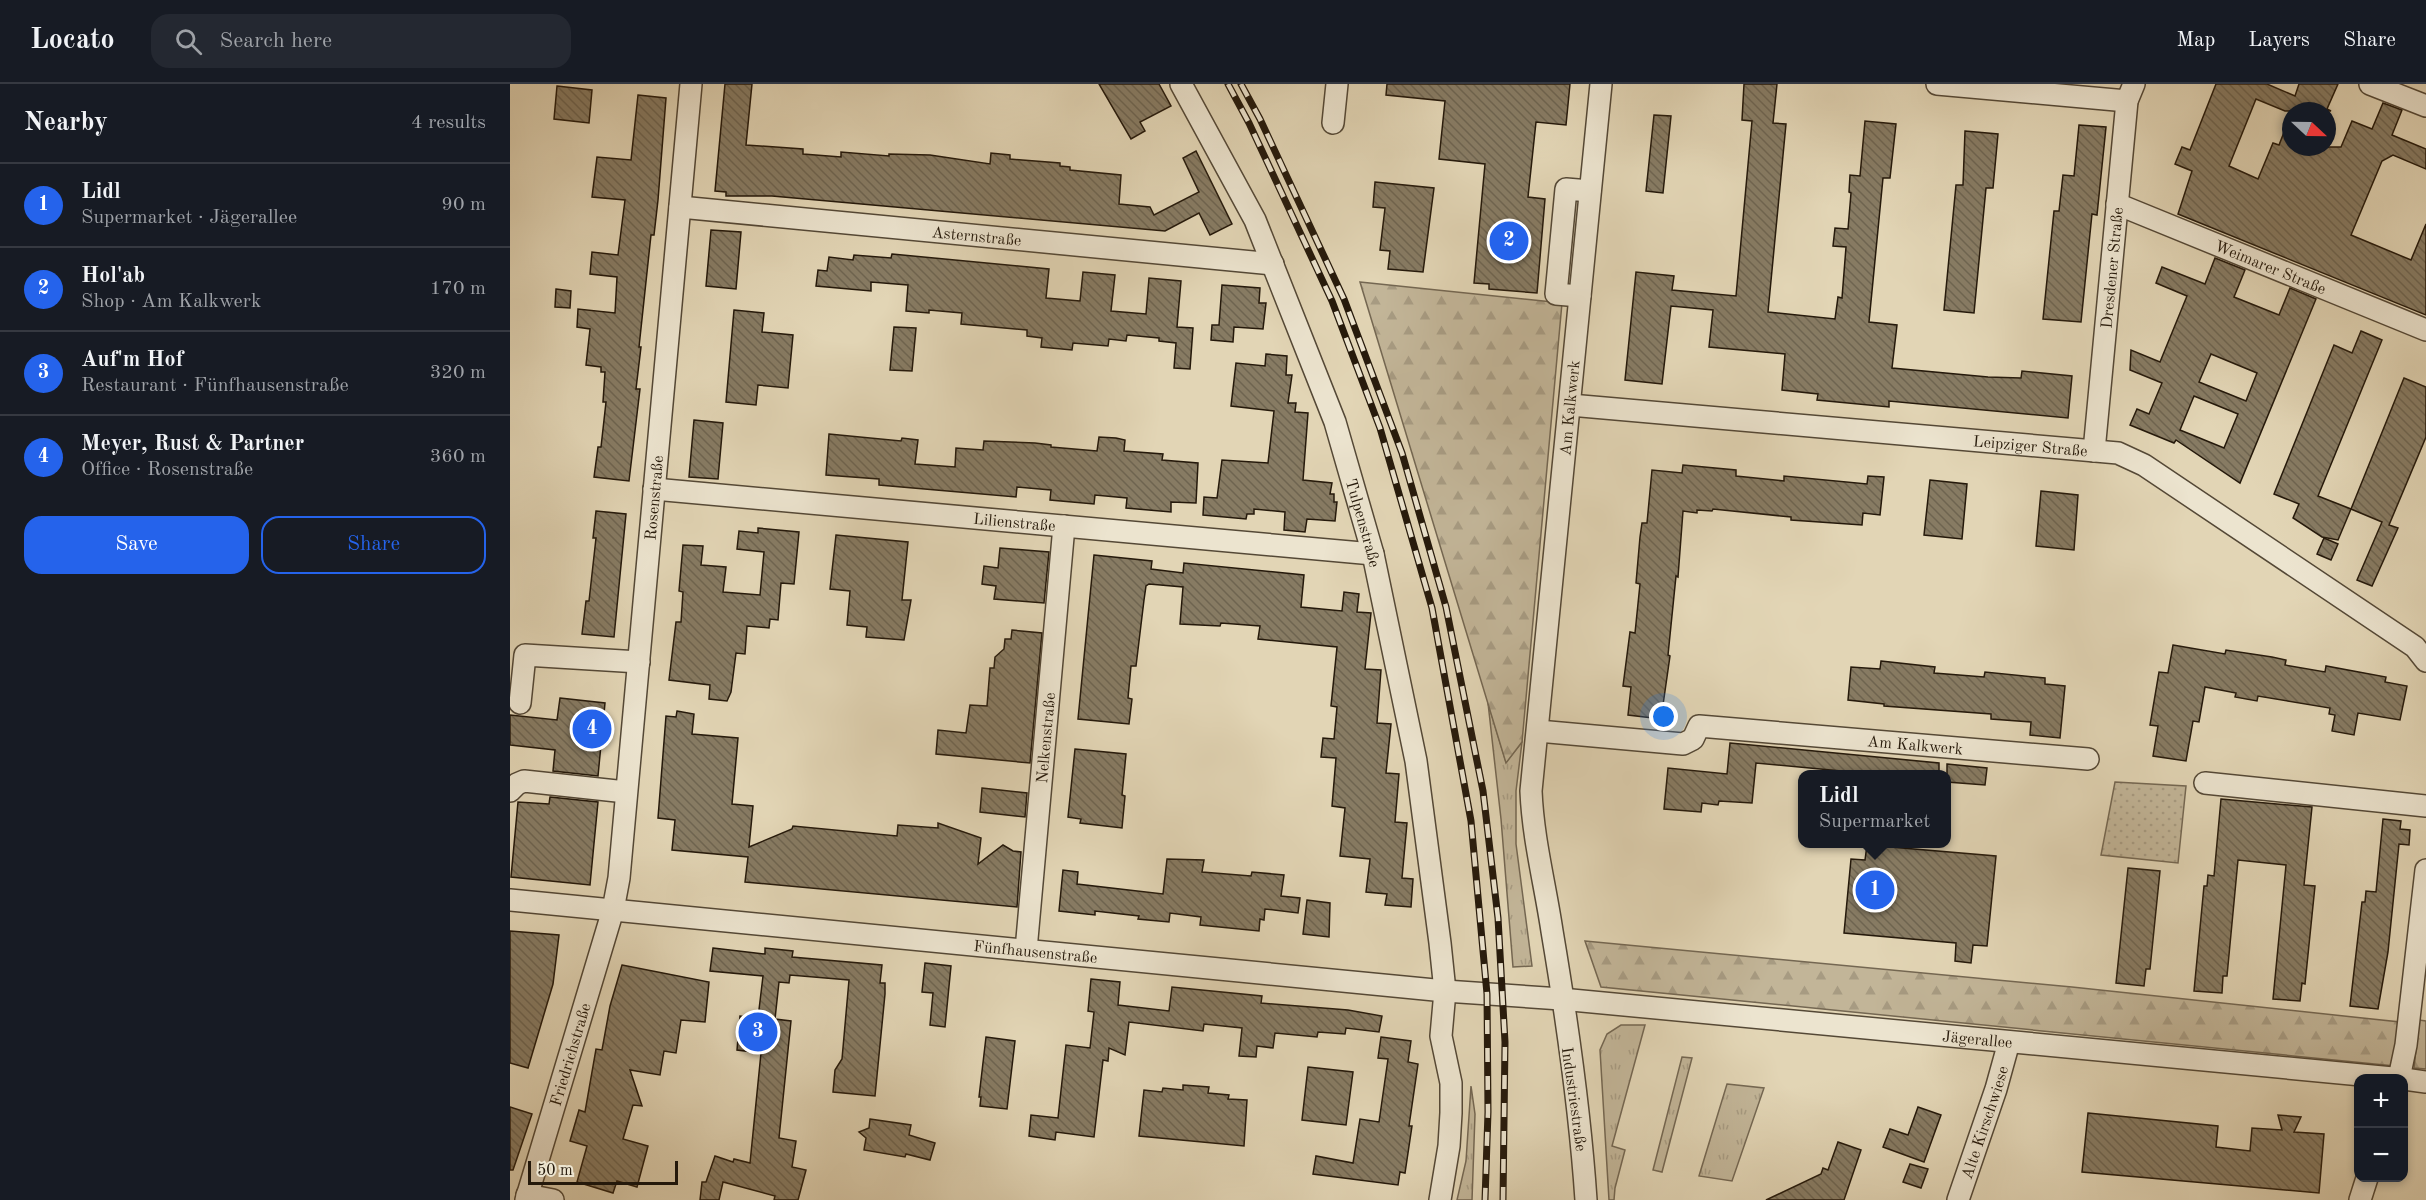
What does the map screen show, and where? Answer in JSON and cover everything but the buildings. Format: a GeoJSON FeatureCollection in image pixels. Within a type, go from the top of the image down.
{"type":"FeatureCollection","features":[{"type":"Feature","properties":{"kind":"street","name":"Rosenstraße"},"geometry":{"type":"LineString","coordinates":[[613,910],[619,878],[691,84]]}},
{"type":"Feature","properties":{"kind":"street","name":"Tulpenstraße"},"geometry":{"type":"LineString","coordinates":[[1181,84],[1255,220],[1273,264],[1335,422],[1373,554],[1416,761],[1431,861],[1445,991],[1441,1036],[1451,1083],[1451,1113],[1449,1146],[1440,1200]]}},
{"type":"Feature","properties":{"kind":"street"},"geometry":{"type":"LineString","coordinates":[[1333,123],[1337,84]]}},
{"type":"Feature","properties":{"kind":"street","name":"Am Kalkwerk"},"geometry":{"type":"LineString","coordinates":[[1561,999],[1548,904],[1532,824],[1531,791],[1601,84]]}},
{"type":"Feature","properties":{"kind":"street"},"geometry":{"type":"LineString","coordinates":[[1937,84],[2130,92]]}},
{"type":"Feature","properties":{"kind":"street"},"geometry":{"type":"LineString","coordinates":[[2370,84],[2426,106]]}},
{"type":"Feature","properties":{"kind":"street","name":"Dresdener Straße"},"geometry":{"type":"LineString","coordinates":[[2094,451],[2130,92]]}},
{"type":"Feature","properties":{"kind":"street","name":"Weimarer Straße"},"geometry":{"type":"LineString","coordinates":[[2117,204],[2426,330]]}},
{"type":"Feature","properties":{"kind":"street","name":"Asternstraße"},"geometry":{"type":"LineString","coordinates":[[680,207],[1273,264]]}},
{"type":"Feature","properties":{"kind":"street","name":"Leipziger Straße"},"geometry":{"type":"LineString","coordinates":[[1570,405],[2118,453],[2144,465],[2415,647],[2426,661]]}},
{"type":"Feature","properties":{"kind":"street","name":"Lilienstraße"},"geometry":{"type":"LineString","coordinates":[[654,489],[1373,554]]}},
{"type":"Feature","properties":{"kind":"street","name":"Nelkenstraße"},"geometry":{"type":"LineString","coordinates":[[1026,950],[1064,526]]}},
{"type":"Feature","properties":{"kind":"street"},"geometry":{"type":"LineString","coordinates":[[520,703],[525,655],[639,662]]}},
{"type":"Feature","properties":{"kind":"street","name":"Am Kalkwerk"},"geometry":{"type":"LineString","coordinates":[[1538,731],[1683,744],[1693,738],[1699,726],[2088,759]]}},
{"type":"Feature","properties":{"kind":"street"},"geometry":{"type":"LineString","coordinates":[[510,791],[524,781],[626,792]]}},
{"type":"Feature","properties":{"kind":"street"},"geometry":{"type":"LineString","coordinates":[[2205,783],[2426,806]]}},
{"type":"Feature","properties":{"kind":"street"},"geometry":{"type":"LineString","coordinates":[[2402,1074],[2426,870]]}},
{"type":"Feature","properties":{"kind":"street","name":"Fünfhausenstraße"},"geometry":{"type":"LineString","coordinates":[[510,900],[1445,991],[1561,999]]}},
{"type":"Feature","properties":{"kind":"street","name":"Friedrichstraße"},"geometry":{"type":"LineString","coordinates":[[527,1198],[613,910]]}},
{"type":"Feature","properties":{"kind":"street","name":"Jägerallee"},"geometry":{"type":"LineString","coordinates":[[1561,999],[2354,1074]]}},
{"type":"Feature","properties":{"kind":"street","name":"Industriestraße"},"geometry":{"type":"LineString","coordinates":[[1561,999],[1582,1135],[1586,1200]]}},
{"type":"Feature","properties":{"kind":"street","name":"Alte Kirschwiese"},"geometry":{"type":"LineString","coordinates":[[1958,1200],[1996,1089],[2009,1042]]}},
{"type":"Feature","properties":{"kind":"street"},"geometry":{"type":"LineString","coordinates":[[2408,1080],[2426,1082]]}},
{"type":"Feature","properties":{"kind":"street"},"geometry":{"type":"LineString","coordinates":[[2360,1200],[2366,1182]]}},
{"type":"Feature","properties":{"kind":"street"},"geometry":{"type":"LineString","coordinates":[[527,1198],[553,1200]]}},
{"type":"Feature","properties":{"kind":"green space"},"geometry":{"type":"Polygon","coordinates":[[[1360,282],[1562,303],[1522,742],[1506,763],[1360,282]]]}},
{"type":"Feature","properties":{"kind":"green space"},"geometry":{"type":"Polygon","coordinates":[[[1488,703],[1506,762],[1522,742],[1516,791],[1516,844],[1532,966],[1513,967],[1501,819],[1488,703]]]}},
{"type":"Feature","properties":{"kind":"green space"},"geometry":{"type":"Polygon","coordinates":[[[2115,782],[2186,786],[2178,863],[2101,855],[2115,782]]]}},
{"type":"Feature","properties":{"kind":"green space"},"geometry":{"type":"Polygon","coordinates":[[[1585,941],[2072,987],[2400,1022],[2395,1066],[1601,987],[1585,941]]]}},
{"type":"Feature","properties":{"kind":"green space"},"geometry":{"type":"Polygon","coordinates":[[[2419,1020],[2426,1021],[2426,1069],[2414,1068],[2419,1020]]]}},
{"type":"Feature","properties":{"kind":"green space"},"geometry":{"type":"Polygon","coordinates":[[[1621,1025],[1645,1025],[1612,1146],[1625,1150],[1614,1200],[1609,1200],[1600,1050],[1607,1034],[1621,1025]]]}},
{"type":"Feature","properties":{"kind":"green space"},"geometry":{"type":"Polygon","coordinates":[[[1682,1057],[1692,1058],[1662,1172],[1653,1170],[1682,1057]]]}},
{"type":"Feature","properties":{"kind":"green space"},"geometry":{"type":"Polygon","coordinates":[[[1727,1084],[1764,1088],[1732,1181],[1699,1176],[1727,1084]]]}},
{"type":"Feature","properties":{"kind":"green space"},"geometry":{"type":"Polygon","coordinates":[[[1471,1086],[1475,1114],[1472,1200],[1457,1200],[1466,1161],[1471,1086]]]}},
{"type":"Feature","properties":{"kind":"railway"},"geometry":{"type":"LineString","coordinates":[[1228,84],[1249,123],[1332,301],[1380,428],[1432,608],[1471,821],[1487,994],[1488,1112],[1485,1200]]}},
{"type":"Feature","properties":{"kind":"railway"},"geometry":{"type":"LineString","coordinates":[[1241,84],[1260,119],[1344,299],[1402,453],[1446,607],[1483,791],[1498,918],[1505,1042],[1503,1200]]}},
{"type":"Feature","properties":{"kind":"place","name":"Hol'ab"},"geometry":{"type":"Point","coordinates":[1509,241]}},
{"type":"Feature","properties":{"kind":"place","name":"Meyer, Rust & Partner"},"geometry":{"type":"Point","coordinates":[592,729]}},
{"type":"Feature","properties":{"kind":"place","name":"Lidl"},"geometry":{"type":"Point","coordinates":[1875,890]}},
{"type":"Feature","properties":{"kind":"place","name":"Auf'm Hof"},"geometry":{"type":"Point","coordinates":[758,1032]}}]}
